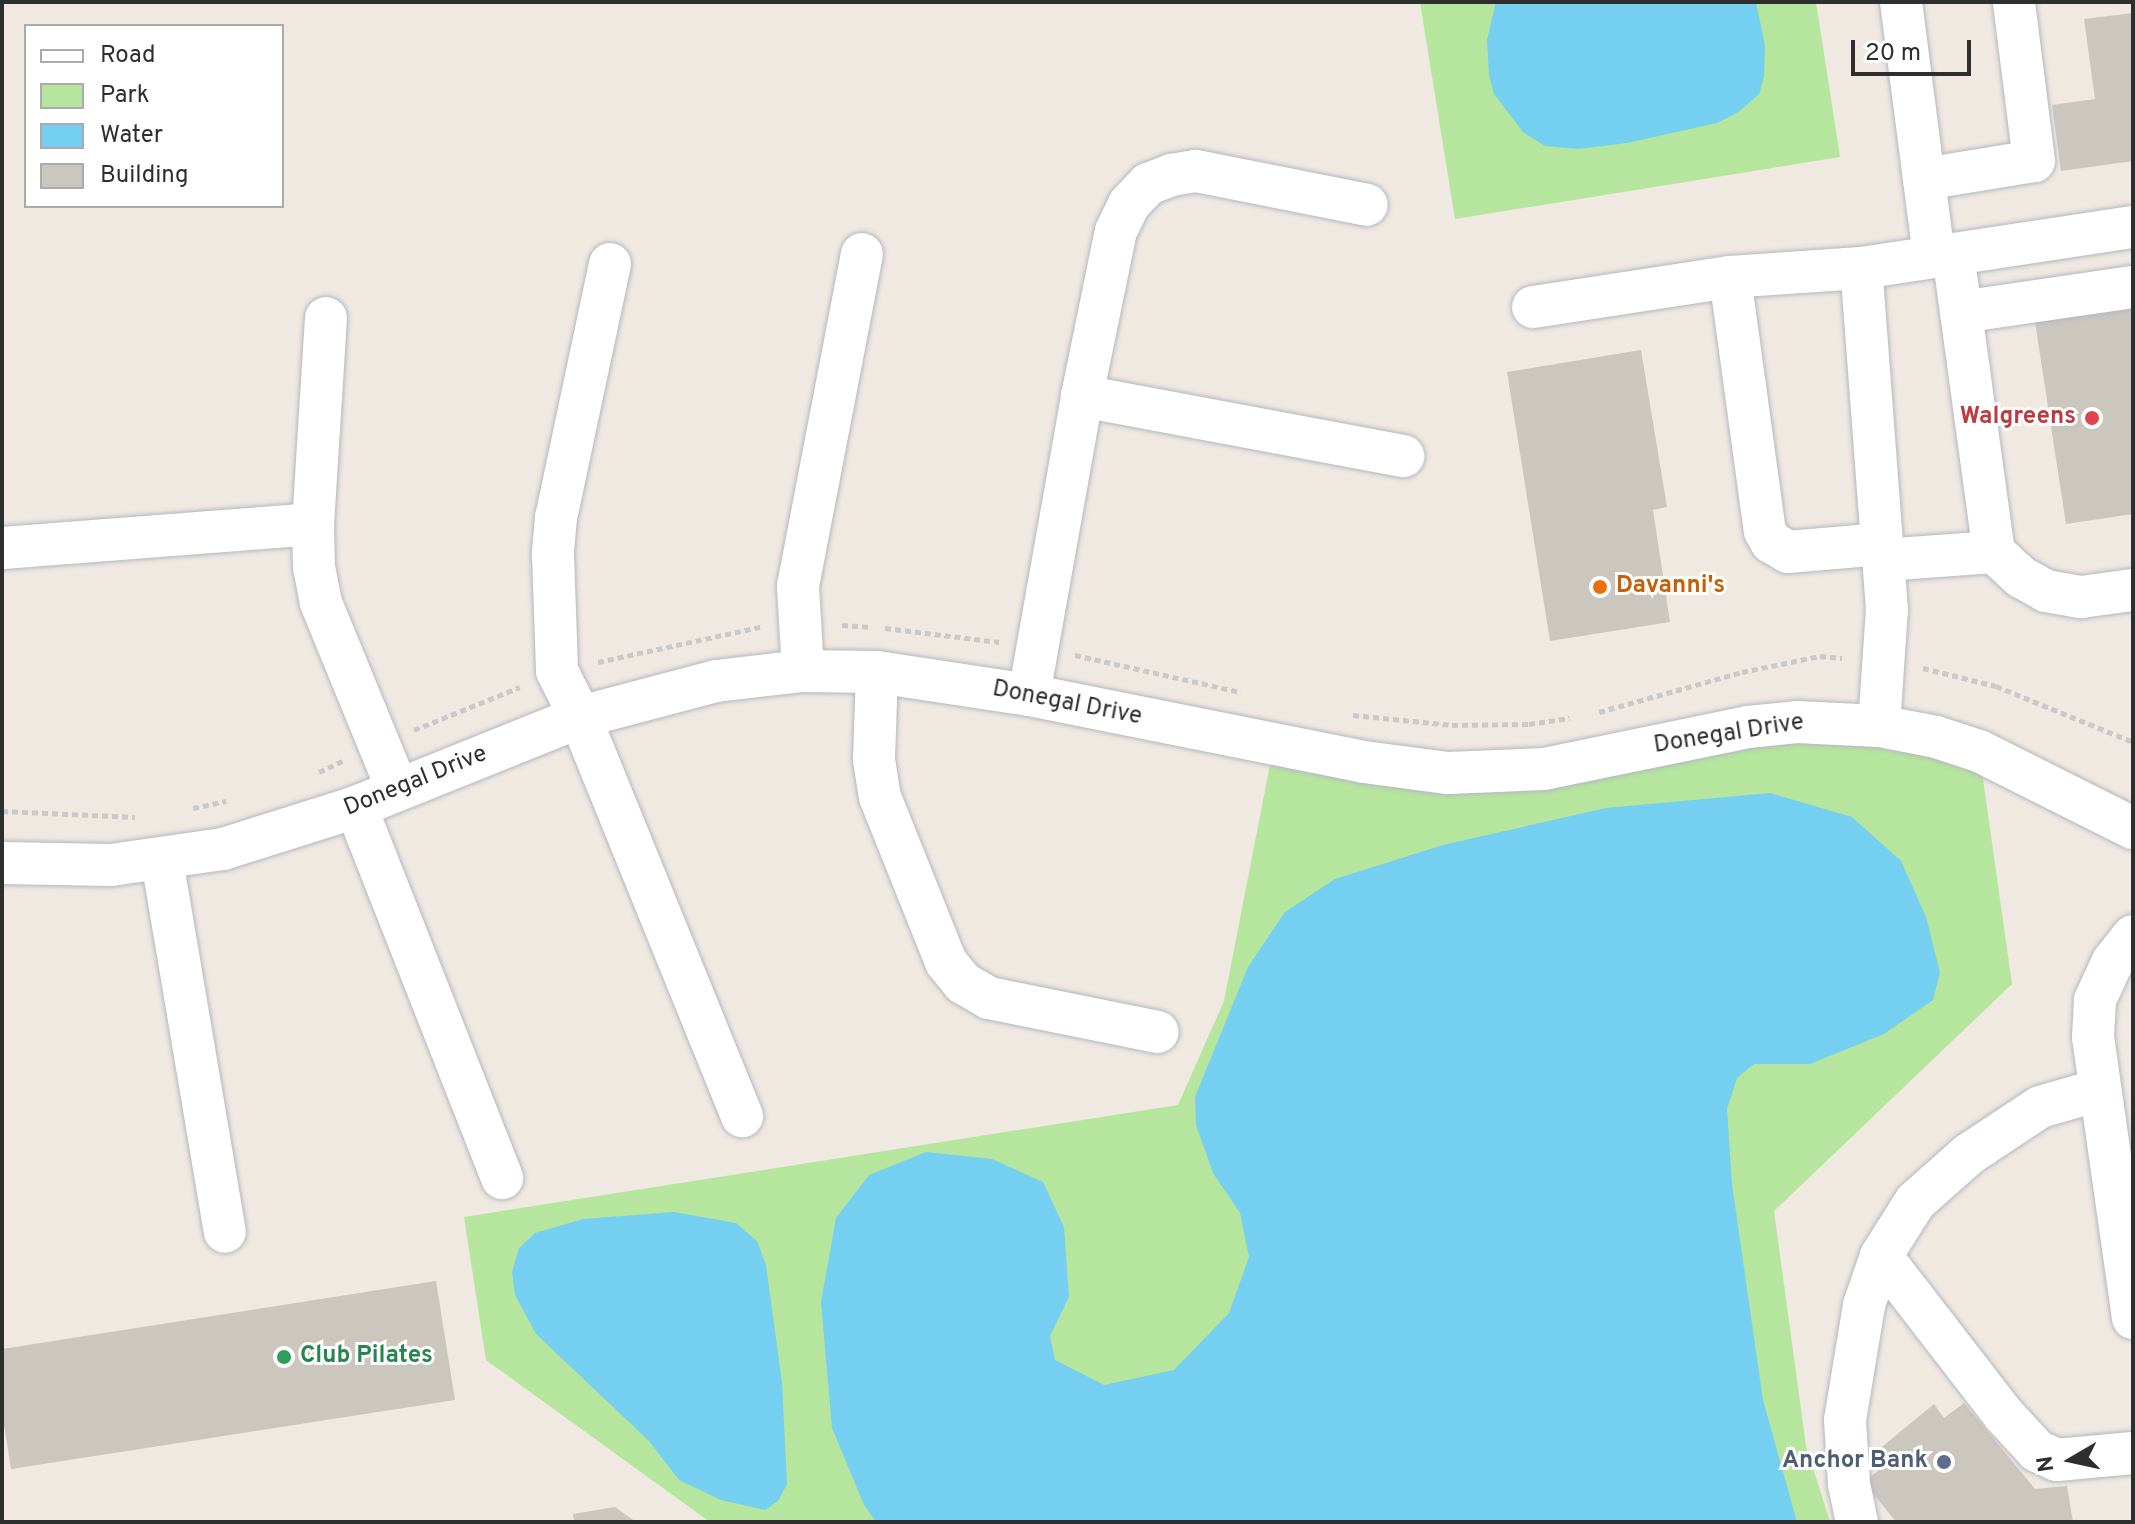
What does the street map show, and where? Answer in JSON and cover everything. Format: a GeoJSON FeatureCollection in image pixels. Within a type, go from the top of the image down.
{"type":"FeatureCollection","features":[{"type":"Feature","properties":{"kind":"street"},"geometry":{"type":"LineString","coordinates":[[1901,2],[1924,179],[1961,312],[1994,552],[2021,577],[2046,591],[2081,597],[2133,590]]}},
{"type":"Feature","properties":{"kind":"street"},"geometry":{"type":"LineString","coordinates":[[1924,179],[2034,161],[2014,2]]}},
{"type":"Feature","properties":{"kind":"street"},"geometry":{"type":"LineString","coordinates":[[1029,695],[1082,396],[1116,231],[1129,204],[1148,184],[1196,171],[1219,173],[1367,205]]}},
{"type":"Feature","properties":{"kind":"street"},"geometry":{"type":"LineString","coordinates":[[1533,307],[1730,277],[1861,268],[2133,227]]}},
{"type":"Feature","properties":{"kind":"street"},"geometry":{"type":"LineString","coordinates":[[803,671],[798,586],[862,254]]}},
{"type":"Feature","properties":{"kind":"street"},"geometry":{"type":"LineString","coordinates":[[610,264],[556,517],[553,555],[557,671],[580,717],[742,1116]]}},
{"type":"Feature","properties":{"kind":"street"},"geometry":{"type":"LineString","coordinates":[[1861,268],[1887,610],[1879,726]]}},
{"type":"Feature","properties":{"kind":"street"},"geometry":{"type":"LineString","coordinates":[[1730,277],[1765,531],[1771,542],[1788,552],[1994,552]]}},
{"type":"Feature","properties":{"kind":"street"},"geometry":{"type":"LineString","coordinates":[[1961,312],[2133,287]]}},
{"type":"Feature","properties":{"kind":"street"},"geometry":{"type":"LineString","coordinates":[[326,318],[313,524],[314,567],[321,603],[397,788]]}},
{"type":"Feature","properties":{"kind":"street"},"geometry":{"type":"LineString","coordinates":[[1082,396],[1403,456]]}},
{"type":"Feature","properties":{"kind":"street"},"geometry":{"type":"LineString","coordinates":[[2,548],[313,524]]}},
{"type":"Feature","properties":{"kind":"street","name":"Donegal Drive"},"geometry":{"type":"LineString","coordinates":[[2,863],[75,866],[162,860],[263,839],[356,807],[580,717],[716,681],[803,671],[877,672],[1029,695],[1364,762],[1448,773],[1544,769],[1748,727],[1784,723],[1838,722],[1879,726],[1936,737],[1979,751],[2133,828]]}},
{"type":"Feature","properties":{"kind":"street"},"geometry":{"type":"LineString","coordinates":[[877,672],[874,760],[880,797],[946,962],[963,983],[989,998],[1158,1032]]}},
{"type":"Feature","properties":{"kind":"street"},"geometry":{"type":"LineString","coordinates":[[356,807],[502,1178]]}},
{"type":"Feature","properties":{"kind":"street"},"geometry":{"type":"LineString","coordinates":[[162,860],[225,1232]]}},
{"type":"Feature","properties":{"kind":"street"},"geometry":{"type":"LineString","coordinates":[[2133,936],[2112,963],[2095,1000],[2093,1037],[2133,1318]]}},
{"type":"Feature","properties":{"kind":"street"},"geometry":{"type":"LineString","coordinates":[[1857,1522],[1849,1483],[1845,1420],[1864,1305],[1881,1256],[1915,1202],[1969,1154],[2040,1107],[2099,1090]]}},
{"type":"Feature","properties":{"kind":"street"},"geometry":{"type":"LineString","coordinates":[[1881,1256],[2003,1414],[2037,1451],[2057,1460],[2133,1453]]}},
{"type":"Feature","properties":{"kind":"green space"},"geometry":{"type":"Polygon","coordinates":[[[1420,2],[1816,2],[1840,157],[1455,219],[1420,2]]]}},
{"type":"Feature","properties":{"kind":"green space"},"geometry":{"type":"Polygon","coordinates":[[[1706,735],[1979,751],[2012,984],[1774,1211],[1806,1446],[1830,1522],[710,1522],[486,1360],[464,1217],[1178,1105],[1224,1001],[1274,744],[1364,762],[1706,735]]]}},
{"type":"Feature","properties":{"kind":"water"},"geometry":{"type":"Polygon","coordinates":[[[1496,2],[1756,2],[1765,46],[1764,77],[1759,94],[1740,111],[1717,123],[1627,143],[1579,149],[1545,146],[1523,132],[1494,94],[1489,75],[1487,40],[1496,2]]]}},
{"type":"Feature","properties":{"kind":"water"},"geometry":{"type":"Polygon","coordinates":[[[1770,793],[1852,817],[1901,861],[1926,917],[1940,973],[1933,1000],[1884,1034],[1810,1064],[1754,1064],[1737,1078],[1727,1109],[1732,1184],[1763,1400],[1797,1522],[876,1522],[864,1505],[832,1428],[821,1302],[836,1218],[869,1175],[926,1152],[992,1159],[1043,1182],[1064,1227],[1069,1297],[1050,1336],[1055,1360],[1104,1385],[1174,1370],[1229,1313],[1249,1257],[1240,1213],[1213,1173],[1196,1125],[1195,1097],[1248,967],[1285,912],[1335,879],[1443,845],[1606,808],[1770,793]]]}},
{"type":"Feature","properties":{"kind":"water"},"geometry":{"type":"Polygon","coordinates":[[[674,1212],[736,1223],[757,1241],[766,1265],[782,1382],[787,1484],[778,1501],[765,1510],[721,1500],[679,1480],[649,1441],[536,1334],[515,1295],[512,1272],[519,1248],[535,1233],[583,1219],[674,1212]]]}},
{"type":"Feature","properties":{"kind":"building"},"geometry":{"type":"Polygon","coordinates":[[[2133,13],[2133,161],[2061,171],[2052,105],[2095,99],[2084,19],[2133,13]]]}},
{"type":"Feature","properties":{"kind":"building","name":"Walgreens"},"geometry":{"type":"Polygon","coordinates":[[[2093,278],[2098,313],[2133,308],[2133,514],[2066,524],[2035,322],[2093,278]]]}},
{"type":"Feature","properties":{"kind":"building"},"geometry":{"type":"Polygon","coordinates":[[[1641,350],[1667,507],[1653,510],[1670,622],[1550,641],[1507,372],[1641,350]]]}},
{"type":"Feature","properties":{"kind":"building"},"geometry":{"type":"Polygon","coordinates":[[[436,1281],[455,1400],[11,1469],[2,1412],[2,1349],[436,1281]]]}},
{"type":"Feature","properties":{"kind":"building","name":"Anchor Bank"},"geometry":{"type":"Polygon","coordinates":[[[1964,1403],[2035,1489],[2067,1486],[2073,1522],[1896,1522],[1864,1482],[1880,1469],[1872,1455],[1934,1404],[1944,1418],[1964,1403]]]}},
{"type":"Feature","properties":{"kind":"building"},"geometry":{"type":"Polygon","coordinates":[[[615,1507],[636,1522],[574,1522],[573,1514],[615,1507]]]}},
{"type":"Feature","properties":{"kind":"place","name":"Walgreens"},"geometry":{"type":"Point","coordinates":[2092,418]}},
{"type":"Feature","properties":{"kind":"place","name":"Davanni's"},"geometry":{"type":"Point","coordinates":[1600,587]}},
{"type":"Feature","properties":{"kind":"place","name":"Club Pilates"},"geometry":{"type":"Point","coordinates":[284,1357]}},
{"type":"Feature","properties":{"kind":"place","name":"Anchor Bank"},"geometry":{"type":"Point","coordinates":[1944,1462]}}]}
